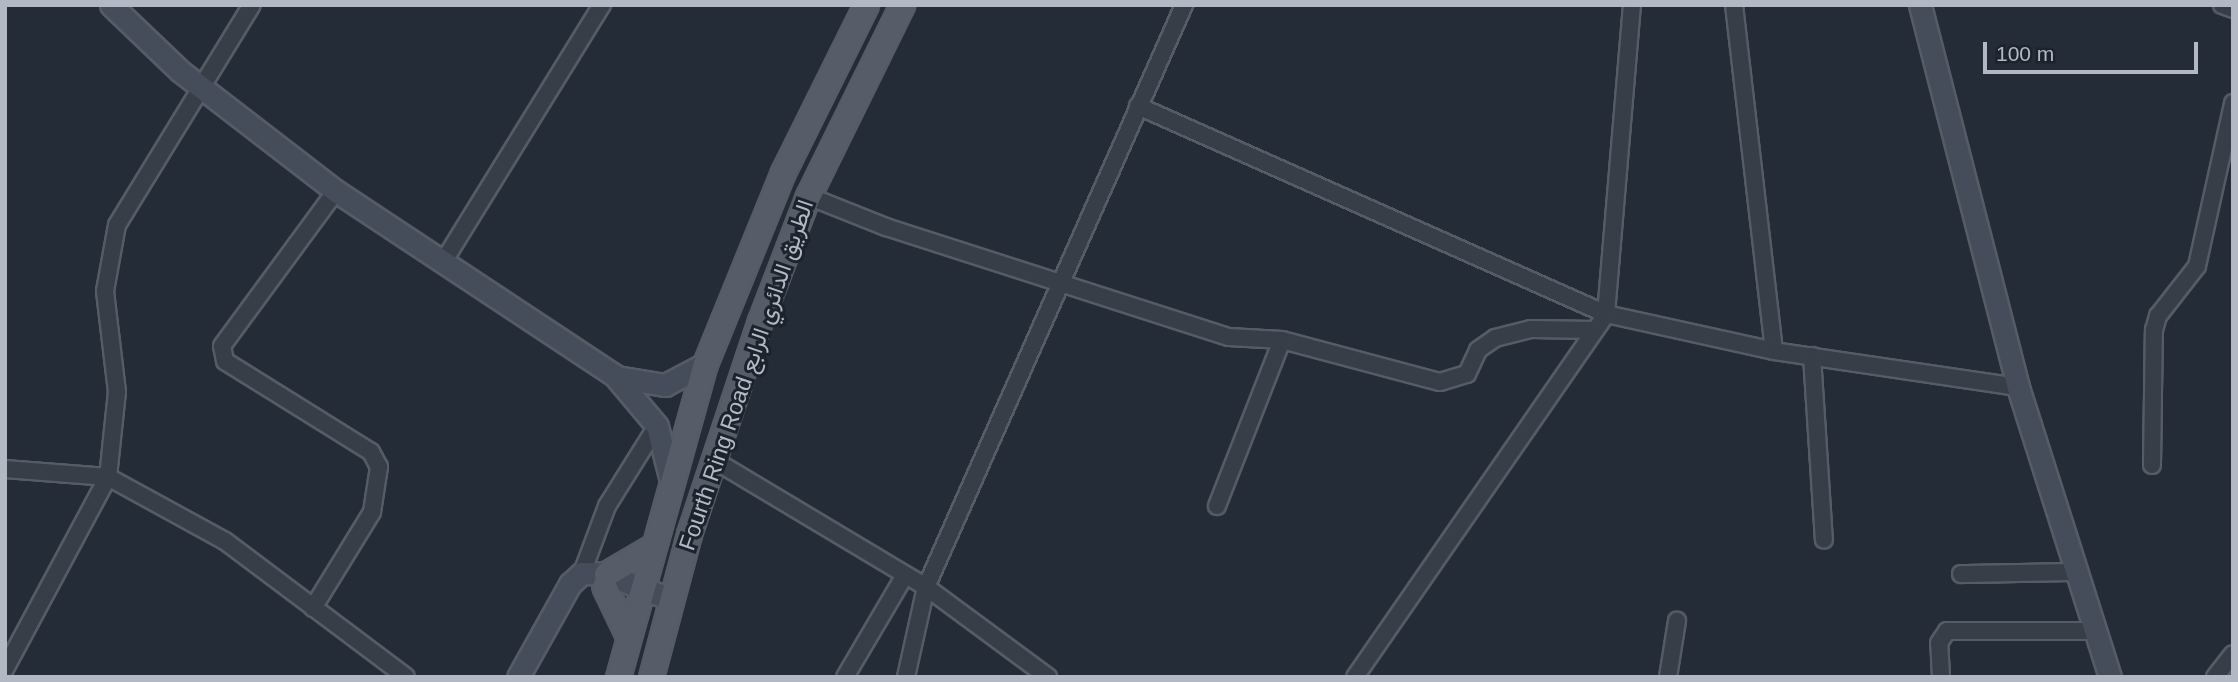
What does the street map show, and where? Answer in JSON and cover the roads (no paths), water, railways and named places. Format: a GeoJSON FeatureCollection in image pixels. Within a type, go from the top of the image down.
{"type":"FeatureCollection","features":[{"type":"Feature","properties":{"kind":"main road"},"geometry":{"type":"LineString","coordinates":[[618,677],[650,548],[705,364],[783,172],[866,5]]}},
{"type":"Feature","properties":{"kind":"main road","name":"Fourth Ring Road الطريق الدائري الرابع"},"geometry":{"type":"LineString","coordinates":[[651,677],[668,605],[712,459],[808,196],[902,5]]}},
{"type":"Feature","properties":{"kind":"main road"},"geometry":{"type":"LineString","coordinates":[[628,636],[596,577],[650,548]]}},
{"type":"Feature","properties":{"kind":"street"},"geometry":{"type":"LineString","coordinates":[[111,5],[199,86],[336,191],[445,259],[615,376],[657,426],[670,477]]}},
{"type":"Feature","properties":{"kind":"street"},"geometry":{"type":"LineString","coordinates":[[5,669],[108,477],[117,392],[106,264],[117,225],[199,86],[252,5]]}},
{"type":"Feature","properties":{"kind":"street"},"geometry":{"type":"LineString","coordinates":[[445,259],[602,5]]}},
{"type":"Feature","properties":{"kind":"street"},"geometry":{"type":"LineString","coordinates":[[906,677],[926,587],[1184,5]]}},
{"type":"Feature","properties":{"kind":"street"},"geometry":{"type":"LineString","coordinates":[[1355,677],[1606,314],[1632,5]]}},
{"type":"Feature","properties":{"kind":"street"},"geometry":{"type":"LineString","coordinates":[[1734,5],[1774,351]]}},
{"type":"Feature","properties":{"kind":"street"},"geometry":{"type":"LineString","coordinates":[[1920,5],[2018,387],[2110,677]]}},
{"type":"Feature","properties":{"kind":"street"},"geometry":{"type":"LineString","coordinates":[[2221,5],[2233,9]]}},
{"type":"Feature","properties":{"kind":"street"},"geometry":{"type":"LineString","coordinates":[[2152,465],[2154,330],[2158,316],[2197,266],[2233,103]]}},
{"type":"Feature","properties":{"kind":"street"},"geometry":{"type":"LineString","coordinates":[[1138,106],[1606,314],[1774,351],[2018,387]]}},
{"type":"Feature","properties":{"kind":"street"},"geometry":{"type":"LineString","coordinates":[[313,608],[372,512],[379,467],[371,452],[225,360],[222,346],[336,191]]}},
{"type":"Feature","properties":{"kind":"street"},"geometry":{"type":"LineString","coordinates":[[808,196],[1061,283],[1229,337],[1282,340],[1440,382],[1467,374],[1478,350],[1494,338],[1531,328],[1595,330]]}},
{"type":"Feature","properties":{"kind":"street"},"geometry":{"type":"LineString","coordinates":[[1217,506],[1282,340]]}},
{"type":"Feature","properties":{"kind":"street"},"geometry":{"type":"LineString","coordinates":[[1812,356],[1824,540]]}},
{"type":"Feature","properties":{"kind":"street"},"geometry":{"type":"LineString","coordinates":[[615,376],[665,385],[705,364]]}},
{"type":"Feature","properties":{"kind":"street"},"geometry":{"type":"LineString","coordinates":[[596,577],[607,506],[657,426]]}},
{"type":"Feature","properties":{"kind":"street"},"geometry":{"type":"LineString","coordinates":[[712,459],[926,587],[1048,677]]}},
{"type":"Feature","properties":{"kind":"street"},"geometry":{"type":"LineString","coordinates":[[5,469],[108,477],[225,541],[406,677]]}},
{"type":"Feature","properties":{"kind":"street"},"geometry":{"type":"LineString","coordinates":[[1961,574],[2077,572]]}},
{"type":"Feature","properties":{"kind":"street"},"geometry":{"type":"LineString","coordinates":[[845,677],[905,575]]}},
{"type":"Feature","properties":{"kind":"street"},"geometry":{"type":"LineString","coordinates":[[518,677],[570,584],[596,577],[668,605]]}},
{"type":"Feature","properties":{"kind":"street"},"geometry":{"type":"LineString","coordinates":[[1668,677],[1677,621]]}},
{"type":"Feature","properties":{"kind":"street"},"geometry":{"type":"LineString","coordinates":[[1941,677],[1939,643],[1948,631],[2096,631]]}},
{"type":"Feature","properties":{"kind":"street"},"geometry":{"type":"LineString","coordinates":[[2215,677],[2233,654]]}}]}
